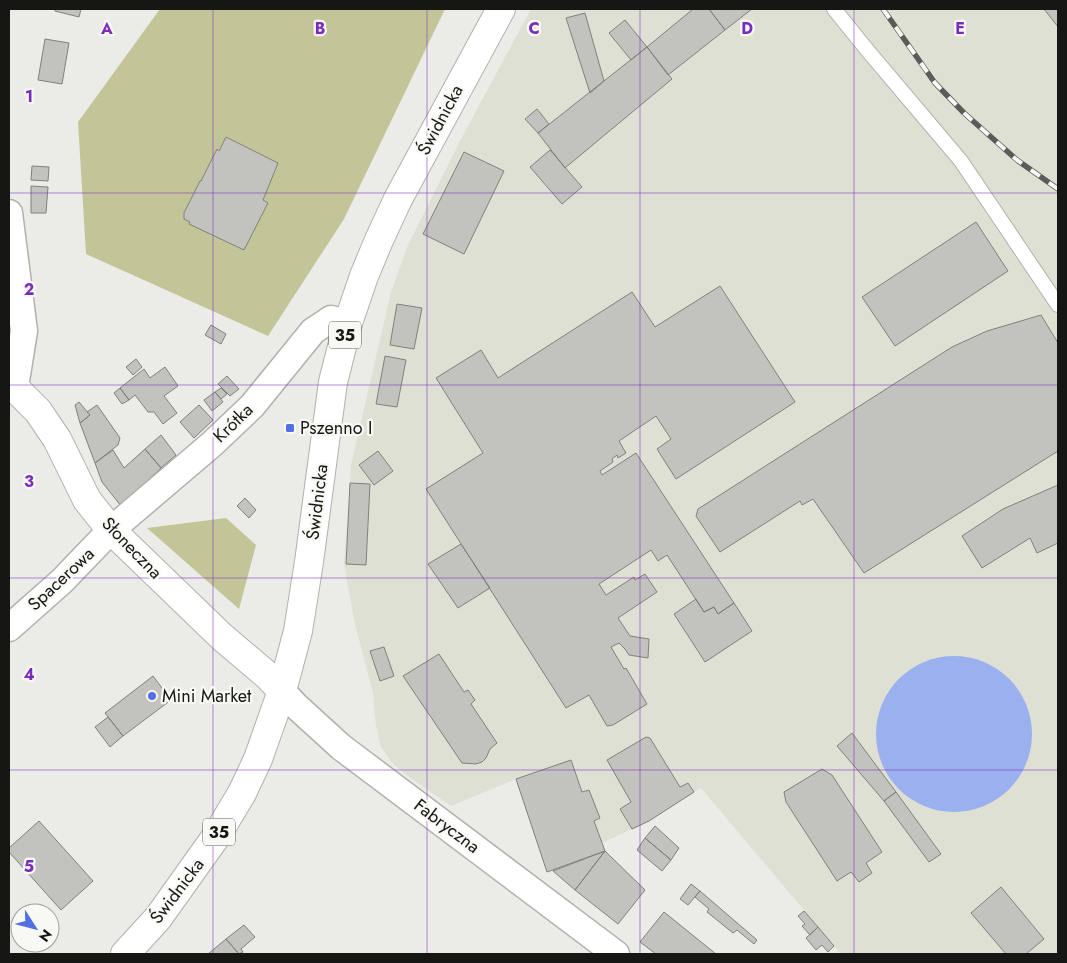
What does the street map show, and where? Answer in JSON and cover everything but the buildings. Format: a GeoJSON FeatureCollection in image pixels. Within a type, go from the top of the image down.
{"type":"FeatureCollection","features":[{"type":"Feature","properties":{"kind":"main road","name":"Świdnicka"},"geometry":{"type":"LineString","coordinates":[[126,954],[158,918],[220,830],[242,793],[258,759],[282,691],[298,632],[333,382],[348,323],[368,267],[398,199],[500,9]]}},
{"type":"Feature","properties":{"kind":"main road","name":"Słoneczna"},"geometry":{"type":"LineString","coordinates":[[12,384],[38,411],[57,439],[87,500],[111,530],[222,637],[268,676],[282,691]]}},
{"type":"Feature","properties":{"kind":"street"},"geometry":{"type":"LineString","coordinates":[[9,213],[24,331],[12,384]]}},
{"type":"Feature","properties":{"kind":"street","name":"Krótka"},"geometry":{"type":"LineString","coordinates":[[111,530],[212,444],[252,406],[312,331],[330,320],[348,323]]}},
{"type":"Feature","properties":{"kind":"street","name":"Spacerowa"},"geometry":{"type":"LineString","coordinates":[[9,628],[62,581],[111,530]]}},
{"type":"Feature","properties":{"kind":"street","name":"Fabryczna"},"geometry":{"type":"LineString","coordinates":[[282,691],[341,747],[616,954]]}},
{"type":"Feature","properties":{"kind":"lane"},"geometry":{"type":"LineString","coordinates":[[834,9],[961,161],[1058,305]]}},
{"type":"Feature","properties":{"kind":"shaded area"},"geometry":{"type":"Polygon","coordinates":[[[531,9],[1058,9],[1058,954],[841,954],[701,788],[649,821],[602,843],[594,821],[600,818],[589,790],[582,792],[571,760],[516,779],[451,806],[393,764],[381,747],[376,725],[373,693],[355,624],[344,564],[351,465],[391,292],[408,245],[462,137],[531,9]]]}},
{"type":"Feature","properties":{"kind":"green space"},"geometry":{"type":"Polygon","coordinates":[[[160,9],[445,9],[344,219],[268,336],[86,254],[78,122],[160,9]]]}},
{"type":"Feature","properties":{"kind":"green space"},"geometry":{"type":"Polygon","coordinates":[[[226,518],[256,545],[239,609],[147,528],[226,518]]]}},
{"type":"Feature","properties":{"kind":"water"},"geometry":{"type":"Polygon","coordinates":[[[954,656],[984,662],[997,669],[1009,679],[1019,691],[1026,704],[1032,734],[1026,764],[1019,777],[1009,789],[997,799],[984,806],[954,812],[924,806],[911,799],[899,789],[889,777],[882,764],[876,734],[882,704],[889,691],[899,679],[911,669],[924,662],[954,656]]]}},
{"type":"Feature","properties":{"kind":"railway"},"geometry":{"type":"LineString","coordinates":[[883,9],[935,83],[964,113],[1017,160],[1058,189]]}},
{"type":"Feature","properties":{"kind":"place","name":"Pszenno I"},"geometry":{"type":"Point","coordinates":[290,428]}},
{"type":"Feature","properties":{"kind":"place","name":"Mini Market"},"geometry":{"type":"Point","coordinates":[152,696]}}]}
